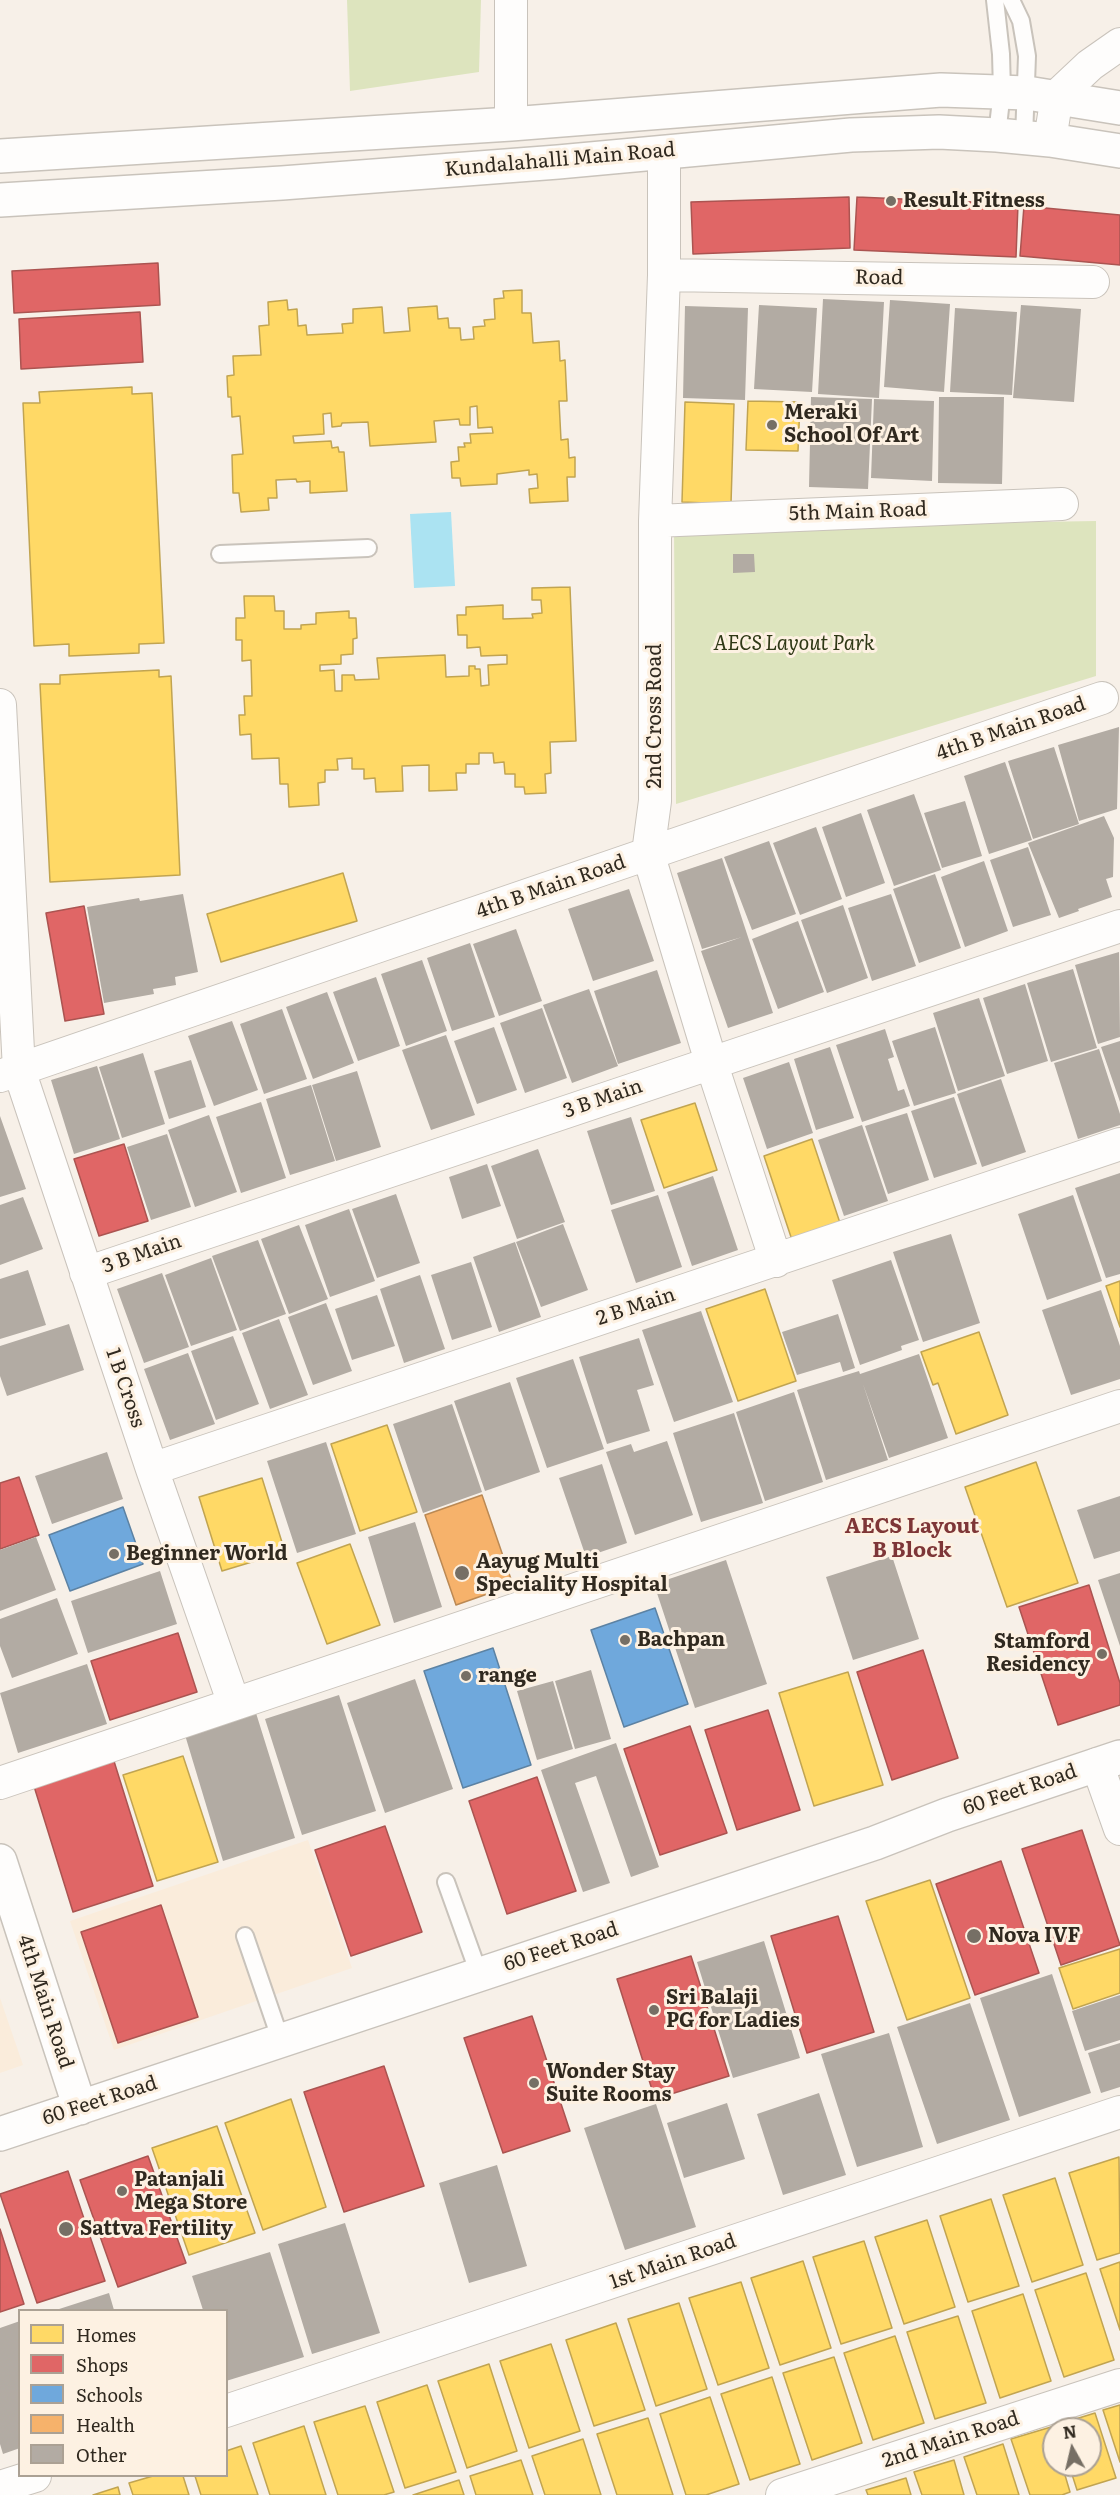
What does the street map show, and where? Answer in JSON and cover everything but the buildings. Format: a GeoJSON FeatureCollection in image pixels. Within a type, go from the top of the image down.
{"type":"FeatureCollection","features":[{"type":"Feature","properties":{"kind":"main road","name":"Kundalahalli Main Road"},"geometry":{"type":"LineString","coordinates":[[0,156],[511,124],[941,90],[1029,93],[1120,108]]}},
{"type":"Feature","properties":{"kind":"main road","name":"Kundalahalli Main Road"},"geometry":{"type":"LineString","coordinates":[[0,201],[282,183],[850,135],[939,132],[1024,138],[1120,151]]}},
{"type":"Feature","properties":{"kind":"main road","name":"60 Feet Road"},"geometry":{"type":"LineString","coordinates":[[0,2134],[875,1843],[1109,1760]]}},
{"type":"Feature","properties":{"kind":"main road","name":"4th Main Road"},"geometry":{"type":"LineString","coordinates":[[0,1861],[80,2108]]}},
{"type":"Feature","properties":{"kind":"street"},"geometry":{"type":"LineString","coordinates":[[511,0],[511,124]]}},
{"type":"Feature","properties":{"kind":"street"},"geometry":{"type":"LineString","coordinates":[[1024,138],[1029,93],[1090,65],[1120,44]]}},
{"type":"Feature","properties":{"kind":"street","name":"2nd Cross Road"},"geometry":{"type":"LineString","coordinates":[[664,152],[664,275],[655,521],[655,801],[648,853],[711,1062],[776,1260]]}},
{"type":"Feature","properties":{"kind":"street","name":"Road"},"geometry":{"type":"LineString","coordinates":[[664,275],[1093,282]]}},
{"type":"Feature","properties":{"kind":"street","name":"5th Main Road"},"geometry":{"type":"LineString","coordinates":[[655,521],[1062,504]]}},
{"type":"Feature","properties":{"kind":"street","name":"4th B Main Road"},"geometry":{"type":"LineString","coordinates":[[10,1073],[1102,698]]}},
{"type":"Feature","properties":{"kind":"street"},"geometry":{"type":"LineString","coordinates":[[0,705],[10,1073]]}},
{"type":"Feature","properties":{"kind":"street","name":"3 B Main"},"geometry":{"type":"LineString","coordinates":[[86,1273],[1120,926]]}},
{"type":"Feature","properties":{"kind":"street","name":"1 B Cross"},"geometry":{"type":"LineString","coordinates":[[10,1073],[86,1273],[234,1704]]}},
{"type":"Feature","properties":{"kind":"street","name":"2 B Main"},"geometry":{"type":"LineString","coordinates":[[153,1469],[1120,1144]]}},
{"type":"Feature","properties":{"kind":"street"},"geometry":{"type":"LineString","coordinates":[[0,1783],[1120,1406]]}},
{"type":"Feature","properties":{"kind":"street"},"geometry":{"type":"LineString","coordinates":[[1109,1760],[1120,1829]]}},
{"type":"Feature","properties":{"kind":"street","name":"1st Main Road"},"geometry":{"type":"LineString","coordinates":[[228,2410],[1120,2112]]}},
{"type":"Feature","properties":{"kind":"street","name":"2nd Main Road"},"geometry":{"type":"LineString","coordinates":[[782,2495],[1120,2385]]}},
{"type":"Feature","properties":{"kind":"street"},"geometry":{"type":"LineString","coordinates":[[0,2487],[29,2477]]}},
{"type":"Feature","properties":{"kind":"lane"},"geometry":{"type":"LineString","coordinates":[[995,0],[1001,54],[1029,93]]}},
{"type":"Feature","properties":{"kind":"lane"},"geometry":{"type":"LineString","coordinates":[[1011,0],[1021,21],[1028,56],[1029,93],[1024,138]]}},
{"type":"Feature","properties":{"kind":"lane"},"geometry":{"type":"LineString","coordinates":[[220,554],[368,548]]}},
{"type":"Feature","properties":{"kind":"lane"},"geometry":{"type":"LineString","coordinates":[[446,1882],[479,1974]]}},
{"type":"Feature","properties":{"kind":"lane"},"geometry":{"type":"LineString","coordinates":[[245,1936],[281,2041]]}},
{"type":"Feature","properties":{"kind":"shaded area"},"geometry":{"type":"Polygon","coordinates":[[[308,1840],[352,1968],[114,2050],[70,1921],[308,1840]]]}},
{"type":"Feature","properties":{"kind":"shaded area"},"geometry":{"type":"Polygon","coordinates":[[[0,1998],[23,2065],[0,2073],[0,1998]]]}},
{"type":"Feature","properties":{"kind":"green space"},"geometry":{"type":"Polygon","coordinates":[[[347,0],[481,0],[479,72],[350,91],[347,0]]]}},
{"type":"Feature","properties":{"kind":"green space","name":"AECS Layout Park"},"geometry":{"type":"Polygon","coordinates":[[[1096,521],[1096,676],[676,804],[674,528],[1096,521]]]}},
{"type":"Feature","properties":{"kind":"water"},"geometry":{"type":"Polygon","coordinates":[[[451,512],[455,586],[414,588],[410,514],[451,512]]]}},
{"type":"Feature","properties":{"kind":"place","name":"Result Fitness"},"geometry":{"type":"Point","coordinates":[891,201]}},
{"type":"Feature","properties":{"kind":"place","name":"Meraki School Of Art"},"geometry":{"type":"Point","coordinates":[772,425]}},
{"type":"Feature","properties":{"kind":"place","name":"Beginner World"},"geometry":{"type":"Point","coordinates":[114,1554]}},
{"type":"Feature","properties":{"kind":"place","name":"Aayug Multi Speciality Hospital"},"geometry":{"type":"Point","coordinates":[462,1573]}},
{"type":"Feature","properties":{"kind":"place","name":"Bachpan"},"geometry":{"type":"Point","coordinates":[625,1640]}},
{"type":"Feature","properties":{"kind":"place","name":"Stamford Residency"},"geometry":{"type":"Point","coordinates":[1102,1654]}},
{"type":"Feature","properties":{"kind":"place","name":"range"},"geometry":{"type":"Point","coordinates":[466,1676]}},
{"type":"Feature","properties":{"kind":"place","name":"Nova IVF"},"geometry":{"type":"Point","coordinates":[974,1936]}},
{"type":"Feature","properties":{"kind":"place","name":"Sri Balaji PG for Ladies"},"geometry":{"type":"Point","coordinates":[654,2010]}},
{"type":"Feature","properties":{"kind":"place","name":"Wonder Stay Suite Rooms"},"geometry":{"type":"Point","coordinates":[534,2083]}},
{"type":"Feature","properties":{"kind":"place","name":"Patanjali Mega Store"},"geometry":{"type":"Point","coordinates":[122,2191]}},
{"type":"Feature","properties":{"kind":"place","name":"Sattva Fertility"},"geometry":{"type":"Point","coordinates":[66,2229]}},
{"type":"Feature","properties":{"kind":"district","name":"AECS Layout B Block"},"geometry":{"type":"Point","coordinates":[912,1539]}}]}
